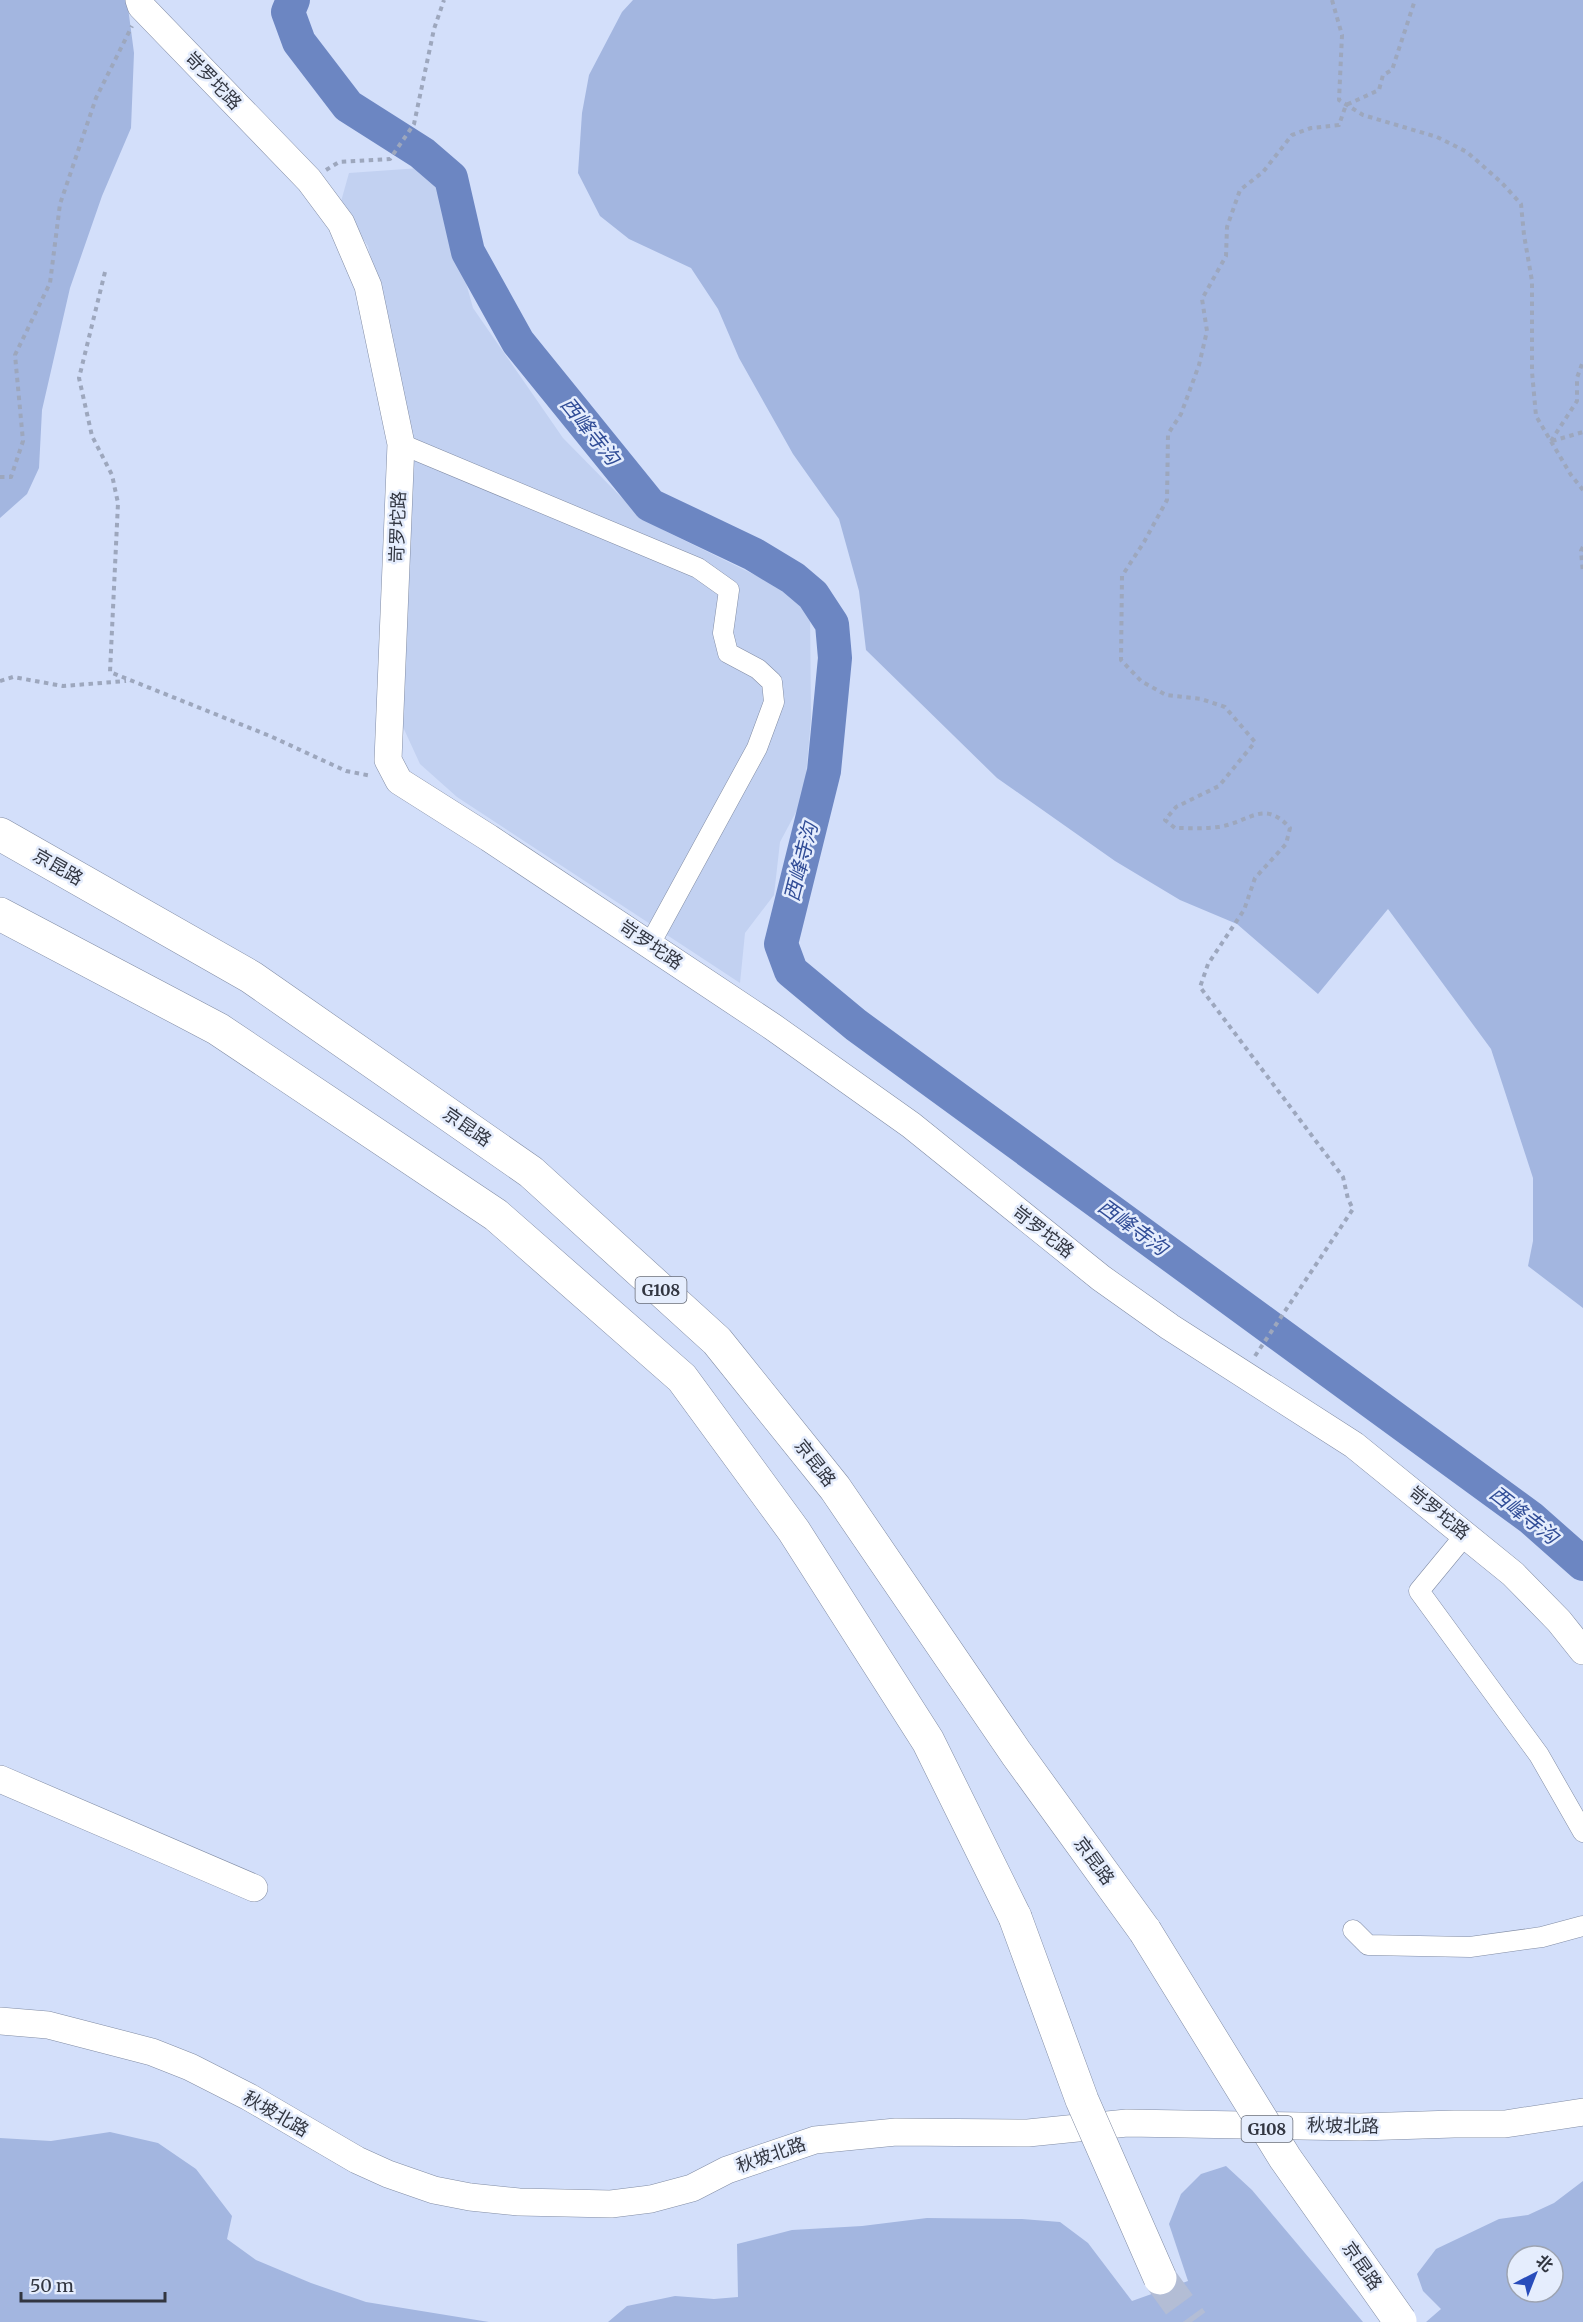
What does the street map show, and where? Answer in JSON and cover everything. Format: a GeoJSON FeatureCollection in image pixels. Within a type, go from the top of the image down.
{"type":"FeatureCollection","features":[{"type":"Feature","properties":{"kind":"highway","name":"京昆路"},"geometry":{"type":"LineString","coordinates":[[0,834],[251,977],[531,1172],[717,1341],[835,1488],[1016,1753],[1145,1931],[1285,2158],[1400,2320]]}},
{"type":"Feature","properties":{"kind":"highway","name":"G108"},"geometry":{"type":"LineString","coordinates":[[0,914],[218,1029],[496,1215],[682,1378],[794,1531],[928,1741],[1015,1917],[1082,2100],[1160,2278]]}},
{"type":"Feature","properties":{"kind":"street","name":"岢罗坨路"},"geometry":{"type":"LineString","coordinates":[[140,3],[309,180],[341,223],[368,286],[401,444],[388,760],[399,781],[773,1027],[911,1125],[1118,1290],[1170,1327],[1354,1445],[1513,1574],[1559,1621],[1583,1651]]}},
{"type":"Feature","properties":{"kind":"street"},"geometry":{"type":"LineString","coordinates":[[401,444],[698,568],[729,590],[723,633],[728,653],[758,669],[772,682],[774,702],[757,748],[650,944]]}},
{"type":"Feature","properties":{"kind":"street"},"geometry":{"type":"LineString","coordinates":[[1466,1534],[1419,1591],[1539,1755],[1583,1832]]}},
{"type":"Feature","properties":{"kind":"street"},"geometry":{"type":"LineString","coordinates":[[0,1779],[254,1888]]}},
{"type":"Feature","properties":{"kind":"street"},"geometry":{"type":"LineString","coordinates":[[1353,1930],[1368,1945],[1470,1947],[1542,1937],[1583,1926]]}},
{"type":"Feature","properties":{"kind":"street","name":"秋坡北路"},"geometry":{"type":"LineString","coordinates":[[0,2021],[48,2025],[152,2052],[190,2067],[249,2097],[357,2160],[388,2174],[434,2190],[470,2197],[519,2202],[589,2204],[651,2199],[692,2188],[727,2170],[815,2140],[896,2132],[1028,2133],[1127,2123],[1360,2127],[1505,2124],[1583,2112]]}},
{"type":"Feature","properties":{"kind":"path"},"geometry":{"type":"LineString","coordinates":[[309,180],[339,162],[390,159],[414,124],[434,29],[444,0]]}},
{"type":"Feature","properties":{"kind":"path"},"geometry":{"type":"LineString","coordinates":[[1332,0],[1342,35],[1339,100],[1363,116],[1437,137],[1467,152],[1502,183],[1521,204],[1532,281],[1532,372],[1536,416],[1571,475],[1583,490]]}},
{"type":"Feature","properties":{"kind":"path"},"geometry":{"type":"LineString","coordinates":[[1255,1357],[1353,1209],[1343,1177],[1200,987],[1208,964],[1244,910],[1255,878],[1286,844],[1290,828],[1281,818],[1263,812],[1219,827],[1175,828],[1165,820],[1176,807],[1219,786],[1255,742],[1225,707],[1201,699],[1166,695],[1141,681],[1121,660],[1122,576],[1144,543],[1167,500],[1168,434],[1181,414],[1199,364],[1207,331],[1202,299],[1226,256],[1227,227],[1240,190],[1263,172],[1292,135],[1311,128],[1339,125],[1346,105],[1379,90],[1383,75],[1392,70],[1415,0]]}},
{"type":"Feature","properties":{"kind":"path"},"geometry":{"type":"LineString","coordinates":[[0,477],[11,477],[23,441],[15,355],[50,283],[60,204],[96,98],[140,3]]}},
{"type":"Feature","properties":{"kind":"path"},"geometry":{"type":"LineString","coordinates":[[105,272],[79,378],[92,436],[112,475],[118,503],[110,672],[270,736],[346,771],[399,781]]}},
{"type":"Feature","properties":{"kind":"path"},"geometry":{"type":"LineString","coordinates":[[1551,441],[1577,401],[1577,378],[1583,361]]}},
{"type":"Feature","properties":{"kind":"path"},"geometry":{"type":"LineString","coordinates":[[1551,441],[1583,432]]}},
{"type":"Feature","properties":{"kind":"path"},"geometry":{"type":"LineString","coordinates":[[1583,548],[1581,550],[1583,573]]}},
{"type":"Feature","properties":{"kind":"path"},"geometry":{"type":"LineString","coordinates":[[0,681],[13,676],[63,686],[130,680]]}},
{"type":"Feature","properties":{"kind":"shaded area"},"geometry":{"type":"Polygon","coordinates":[[[0,0],[127,0],[134,53],[131,128],[102,196],[70,288],[42,410],[39,468],[27,494],[0,518],[0,0]]]}},
{"type":"Feature","properties":{"kind":"shaded area"},"geometry":{"type":"Polygon","coordinates":[[[633,0],[1583,0],[1583,1308],[1528,1266],[1533,1241],[1533,1178],[1491,1049],[1388,909],[1318,994],[1237,924],[1180,900],[1115,861],[997,778],[866,650],[859,591],[839,519],[793,454],[739,358],[718,309],[691,268],[629,239],[600,216],[578,173],[582,113],[589,75],[622,12],[633,0]]]}},
{"type":"Feature","properties":{"kind":"shaded area"},"geometry":{"type":"Polygon","coordinates":[[[420,168],[437,177],[473,308],[563,438],[621,497],[665,531],[800,597],[810,609],[811,720],[804,797],[780,842],[774,895],[745,933],[740,983],[457,797],[420,764],[403,727],[410,426],[368,246],[340,205],[349,173],[420,168]]]}},
{"type":"Feature","properties":{"kind":"shaded area"},"geometry":{"type":"Polygon","coordinates":[[[110,2132],[158,2143],[196,2169],[232,2216],[227,2239],[256,2260],[311,2283],[366,2302],[489,2322],[0,2322],[0,2138],[51,2141],[110,2132]]]}},
{"type":"Feature","properties":{"kind":"shaded area"},"geometry":{"type":"Polygon","coordinates":[[[1226,2166],[1252,2190],[1363,2322],[608,2322],[627,2306],[675,2296],[714,2299],[738,2297],[737,2244],[792,2230],[862,2226],[927,2218],[1022,2219],[1060,2222],[1088,2243],[1132,2301],[1188,2281],[1169,2224],[1181,2194],[1201,2174],[1226,2166]]]}},
{"type":"Feature","properties":{"kind":"shaded area"},"geometry":{"type":"Polygon","coordinates":[[[1583,2181],[1583,2322],[1426,2322],[1441,2309],[1423,2291],[1417,2274],[1436,2249],[1499,2219],[1528,2215],[1554,2203],[1583,2181]]]}},
{"type":"Feature","properties":{"kind":"waterway","name":"西峰寺沟"},"geometry":{"type":"LineString","coordinates":[[293,0],[288,12],[299,42],[348,106],[422,153],[451,178],[468,252],[518,342],[650,505],[753,554],[793,578],[813,595],[832,624],[835,658],[824,771],[781,944],[791,971],[856,1025],[1531,1518],[1583,1564]]}},
{"type":"Feature","properties":{"kind":"tunnel"},"geometry":{"type":"LineString","coordinates":[[1160,2278],[1192,2322]]}}]}
